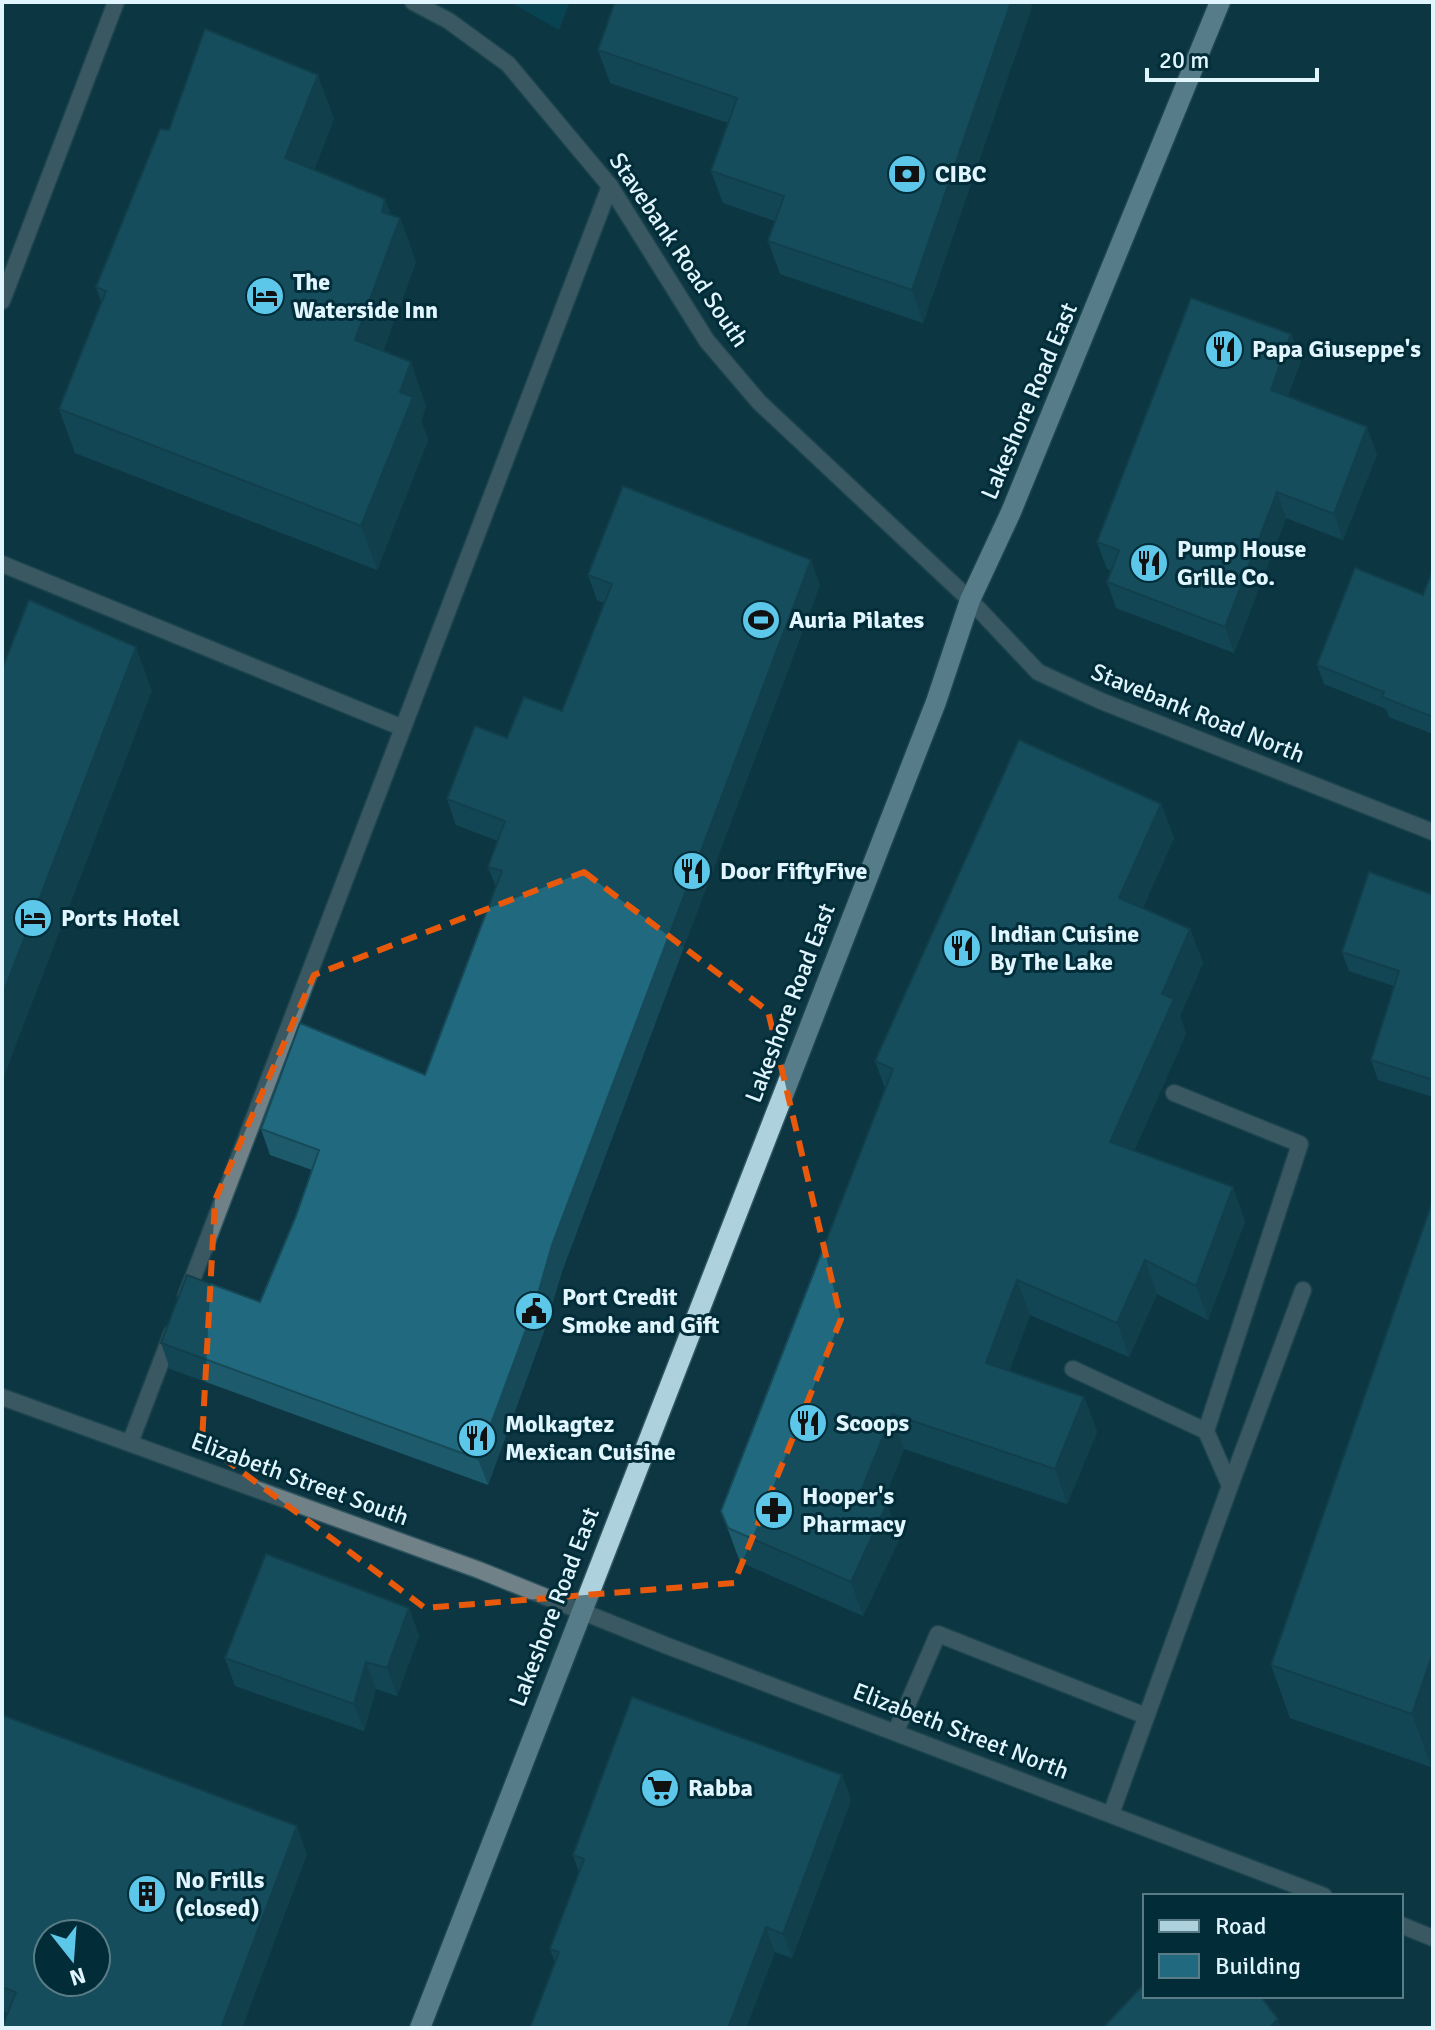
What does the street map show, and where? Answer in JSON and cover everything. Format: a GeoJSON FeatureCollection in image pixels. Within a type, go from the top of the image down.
{"type":"FeatureCollection","features":[{"type":"Feature","properties":{"kind":"main road","name":"Lakeshore Road East"},"geometry":{"type":"LineString","coordinates":[[420,2028],[936,702],[970,600],[1011,512],[1220,2]]}},
{"type":"Feature","properties":{"kind":"street"},"geometry":{"type":"LineString","coordinates":[[3,295],[116,2]]}},
{"type":"Feature","properties":{"kind":"street","name":"Stavebank Road South"},"geometry":{"type":"LineString","coordinates":[[413,2],[449,21],[508,64],[610,186],[707,341],[759,402],[970,600]]}},
{"type":"Feature","properties":{"kind":"street"},"geometry":{"type":"LineString","coordinates":[[130,1443],[610,186]]}},
{"type":"Feature","properties":{"kind":"street"},"geometry":{"type":"LineString","coordinates":[[2,564],[403,728]]}},
{"type":"Feature","properties":{"kind":"street","name":"Stavebank Road North"},"geometry":{"type":"LineString","coordinates":[[970,600],[1038,672],[1101,701],[1433,832]]}},
{"type":"Feature","properties":{"kind":"street"},"geometry":{"type":"LineString","coordinates":[[1174,1093],[1300,1144],[1206,1431]]}},
{"type":"Feature","properties":{"kind":"street"},"geometry":{"type":"LineString","coordinates":[[1111,1814],[1303,1290]]}},
{"type":"Feature","properties":{"kind":"street"},"geometry":{"type":"LineString","coordinates":[[1073,1369],[1206,1431],[1230,1486]]}},
{"type":"Feature","properties":{"kind":"street","name":"Elizabeth Street South"},"geometry":{"type":"LineString","coordinates":[[2,1397],[581,1610]]}},
{"type":"Feature","properties":{"kind":"street","name":"Elizabeth Street North"},"geometry":{"type":"LineString","coordinates":[[581,1610],[1319,1894]]}},
{"type":"Feature","properties":{"kind":"street"},"geometry":{"type":"LineString","coordinates":[[896,1731],[938,1634],[1146,1716]]}},
{"type":"Feature","properties":{"kind":"street"},"geometry":{"type":"LineString","coordinates":[[1403,1926],[1433,1938]]}},
{"type":"Feature","properties":{"kind":"highlighted area"},"geometry":{"type":"Polygon","coordinates":[[[584,872],[768,1011],[841,1319],[734,1583],[425,1608],[202,1442],[215,1200],[314,975],[584,872]]]}},
{"type":"Feature","properties":{"kind":"shaded area"},"geometry":{"type":"Polygon","coordinates":[[[510,2],[570,2],[559,30],[510,2]]]}},
{"type":"Feature","properties":{"kind":"building"},"geometry":{"type":"Polygon","coordinates":[[[615,2],[1011,2],[912,290],[768,241],[784,196],[711,171],[737,98],[598,50],[615,2]]]}},
{"type":"Feature","properties":{"kind":"building","name":"The Waterside Inn"},"geometry":{"type":"Polygon","coordinates":[[[205,29],[318,75],[285,158],[385,199],[382,212],[400,218],[355,340],[411,362],[400,392],[413,397],[361,526],[59,409],[106,291],[96,287],[160,129],[169,130],[205,29]]]}},
{"type":"Feature","properties":{"kind":"building"},"geometry":{"type":"Polygon","coordinates":[[[1191,298],[1291,334],[1271,390],[1367,427],[1334,514],[1277,492],[1225,627],[1107,582],[1119,550],[1097,542],[1191,298]]]}},
{"type":"Feature","properties":{"kind":"building"},"geometry":{"type":"Polygon","coordinates":[[[623,486],[811,560],[552,1245],[534,1308],[478,1459],[161,1343],[187,1275],[260,1302],[296,1216],[319,1150],[261,1129],[300,1023],[425,1075],[502,871],[488,867],[505,821],[447,799],[475,726],[507,738],[524,697],[562,711],[612,584],[588,575],[623,486]]]}},
{"type":"Feature","properties":{"kind":"building"},"geometry":{"type":"Polygon","coordinates":[[[1355,568],[1423,595],[1433,569],[1433,717],[1382,697],[1384,692],[1317,665],[1355,568]]]}},
{"type":"Feature","properties":{"kind":"building","name":"Ports Hotel"},"geometry":{"type":"Polygon","coordinates":[[[29,600],[136,647],[2,996],[2,670],[29,600]]]}},
{"type":"Feature","properties":{"kind":"building"},"geometry":{"type":"Polygon","coordinates":[[[1019,740],[1161,804],[1119,898],[1190,929],[1162,994],[1174,999],[1110,1142],[1233,1187],[1196,1286],[1145,1260],[1117,1323],[1017,1280],[986,1363],[1084,1397],[1055,1469],[892,1414],[862,1489],[887,1504],[851,1582],[728,1528],[721,1511],[893,1069],[875,1061],[1019,740]]]}},
{"type":"Feature","properties":{"kind":"building"},"geometry":{"type":"Polygon","coordinates":[[[1369,872],[1433,895],[1433,1080],[1371,1060],[1399,971],[1342,952],[1369,872]]]}},
{"type":"Feature","properties":{"kind":"building"},"geometry":{"type":"Polygon","coordinates":[[[1433,1200],[1433,1653],[1412,1714],[1271,1665],[1433,1200]]]}},
{"type":"Feature","properties":{"kind":"building"},"geometry":{"type":"Polygon","coordinates":[[[266,1554],[409,1608],[387,1668],[366,1662],[354,1704],[225,1658],[266,1554]]]}},
{"type":"Feature","properties":{"kind":"building"},"geometry":{"type":"Polygon","coordinates":[[[632,1697],[842,1775],[783,1934],[766,1927],[728,2028],[530,2028],[559,1952],[550,1949],[584,1859],[573,1855],[632,1697]]]}},
{"type":"Feature","properties":{"kind":"building","name":"No Frills (closed)"},"geometry":{"type":"Polygon","coordinates":[[[2,1715],[297,1826],[221,2028],[2,2028],[16,1992],[2,1987],[2,1715]]]}},
{"type":"Feature","properties":{"kind":"building"},"geometry":{"type":"Polygon","coordinates":[[[1143,1985],[1143,1998],[1262,1998],[1278,2019],[1269,2028],[1103,2028],[1143,1985]]]}},
{"type":"Feature","properties":{"kind":"place","name":"CIBC"},"geometry":{"type":"Point","coordinates":[907,174]}},
{"type":"Feature","properties":{"kind":"place","name":"The Waterside Inn"},"geometry":{"type":"Point","coordinates":[265,296]}},
{"type":"Feature","properties":{"kind":"place","name":"Papa Giuseppe's"},"geometry":{"type":"Point","coordinates":[1224,349]}},
{"type":"Feature","properties":{"kind":"place","name":"Pump House Grille Co."},"geometry":{"type":"Point","coordinates":[1149,563]}},
{"type":"Feature","properties":{"kind":"place","name":"Auria Pilates"},"geometry":{"type":"Point","coordinates":[761,620]}},
{"type":"Feature","properties":{"kind":"place","name":"Door FiftyFive"},"geometry":{"type":"Point","coordinates":[692,871]}},
{"type":"Feature","properties":{"kind":"place","name":"Ports Hotel"},"geometry":{"type":"Point","coordinates":[33,918]}},
{"type":"Feature","properties":{"kind":"place","name":"Indian Cuisine By The Lake"},"geometry":{"type":"Point","coordinates":[962,948]}},
{"type":"Feature","properties":{"kind":"place","name":"Port Credit Smoke and Gift"},"geometry":{"type":"Point","coordinates":[534,1311]}},
{"type":"Feature","properties":{"kind":"place","name":"Scoops"},"geometry":{"type":"Point","coordinates":[808,1423]}},
{"type":"Feature","properties":{"kind":"place","name":"Molkagtez Mexican Cuisine"},"geometry":{"type":"Point","coordinates":[477,1438]}},
{"type":"Feature","properties":{"kind":"place","name":"Hooper's Pharmacy"},"geometry":{"type":"Point","coordinates":[774,1510]}},
{"type":"Feature","properties":{"kind":"place","name":"Rabba"},"geometry":{"type":"Point","coordinates":[660,1788]}},
{"type":"Feature","properties":{"kind":"place","name":"No Frills (closed)"},"geometry":{"type":"Point","coordinates":[147,1894]}}]}
